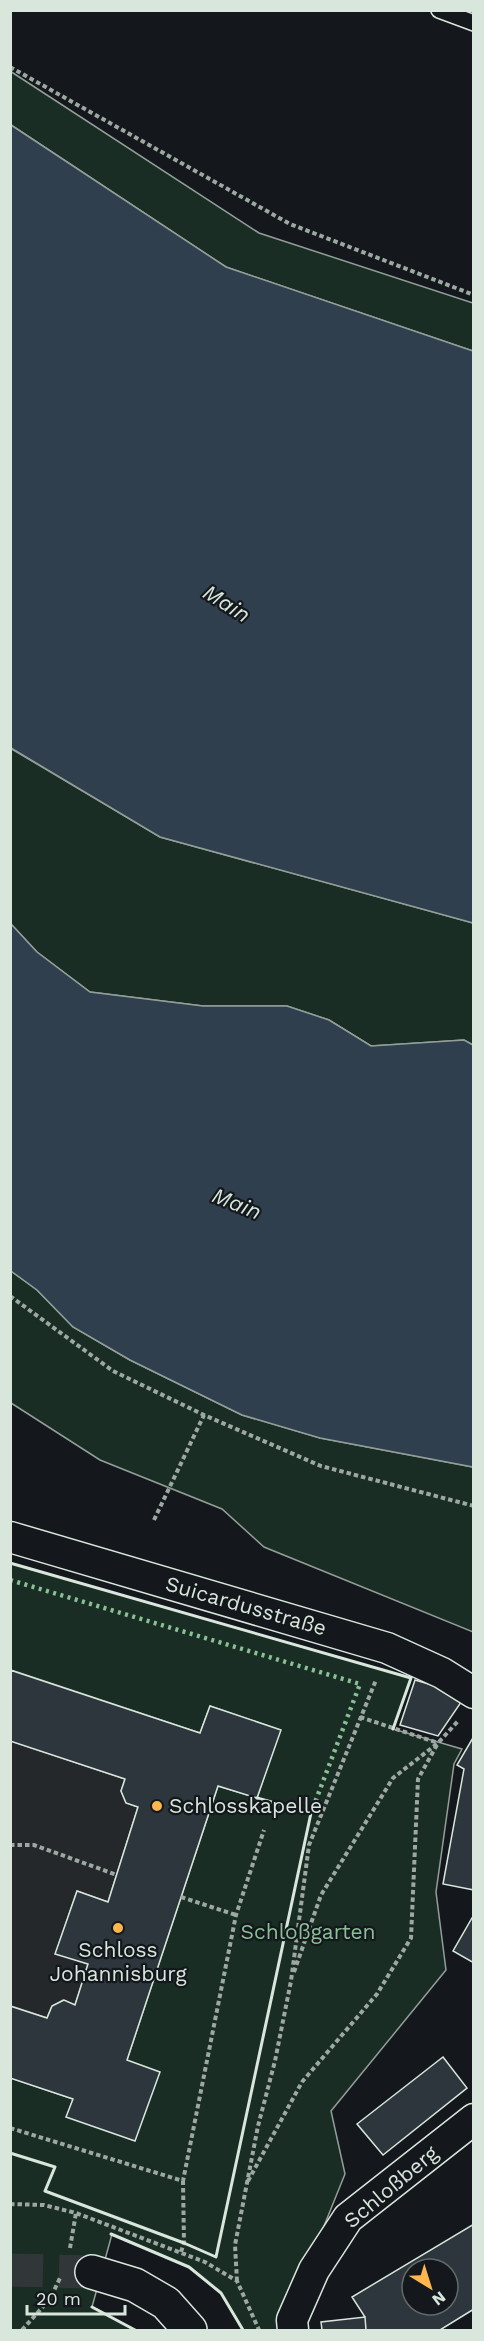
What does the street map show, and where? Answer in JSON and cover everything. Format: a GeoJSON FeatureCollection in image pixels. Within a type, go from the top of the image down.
{"type":"FeatureCollection","features":[{"type":"Feature","properties":{"kind":"main road"},"geometry":{"type":"LineString","coordinates":[[74,2266],[135,2285],[166,2303],[190,2331]]}},
{"type":"Feature","properties":{"kind":"street","name":"Suicardusstraße"},"geometry":{"type":"LineString","coordinates":[[10,1537],[387,1648],[442,1672],[467,1705]]}},
{"type":"Feature","properties":{"kind":"street","name":"Schloßberg"},"geometry":{"type":"LineString","coordinates":[[293,2331],[292,2320],[314,2270],[348,2218],[474,2119]]}},
{"type":"Feature","properties":{"kind":"lane"},"geometry":{"type":"LineString","coordinates":[[439,10],[474,22]]}},
{"type":"Feature","properties":{"kind":"path"},"geometry":{"type":"LineString","coordinates":[[10,67],[290,224],[474,295]]}},
{"type":"Feature","properties":{"kind":"path"},"geometry":{"type":"LineString","coordinates":[[10,1296],[113,1371],[204,1415],[321,1467],[474,1506]]}},
{"type":"Feature","properties":{"kind":"path"},"geometry":{"type":"LineString","coordinates":[[154,1520],[204,1415]]}},
{"type":"Feature","properties":{"kind":"path"},"geometry":{"type":"LineString","coordinates":[[259,2331],[237,2281],[235,2245],[291,1981],[309,1845],[360,1717],[378,1680],[366,1677]]}},
{"type":"Feature","properties":{"kind":"path"},"geometry":{"type":"LineString","coordinates":[[246,2185],[302,2082],[377,1994],[411,1938],[418,1779],[438,1743],[467,1705]]}},
{"type":"Feature","properties":{"kind":"path"},"geometry":{"type":"LineString","coordinates":[[360,1717],[438,1743]]}},
{"type":"Feature","properties":{"kind":"path"},"geometry":{"type":"LineString","coordinates":[[291,1981],[321,1895],[393,1778],[438,1743]]}},
{"type":"Feature","properties":{"kind":"path"},"geometry":{"type":"LineString","coordinates":[[181,2252],[184,2243],[183,2181],[236,1915],[264,1830]]}},
{"type":"Feature","properties":{"kind":"path"},"geometry":{"type":"LineString","coordinates":[[10,1845],[34,1845],[117,1875]]}},
{"type":"Feature","properties":{"kind":"path"},"geometry":{"type":"LineString","coordinates":[[181,1897],[236,1915]]}},
{"type":"Feature","properties":{"kind":"path"},"geometry":{"type":"LineString","coordinates":[[10,2128],[183,2181]]}},
{"type":"Feature","properties":{"kind":"path"},"geometry":{"type":"LineString","coordinates":[[10,2204],[44,2205],[76,2213],[181,2252],[237,2281]]}},
{"type":"Feature","properties":{"kind":"path"},"geometry":{"type":"LineString","coordinates":[[22,2331],[50,2299],[74,2266],[76,2213]]}},
{"type":"Feature","properties":{"kind":"green space"},"geometry":{"type":"Polygon","coordinates":[[[10,71],[259,233],[473,303],[473,351],[226,267],[11,125],[10,71]]]}},
{"type":"Feature","properties":{"kind":"green space"},"geometry":{"type":"Polygon","coordinates":[[[10,748],[160,837],[473,923],[473,1045],[464,1040],[371,1046],[329,1020],[287,1006],[203,1006],[90,992],[37,952],[11,924],[10,748]]]}},
{"type":"Feature","properties":{"kind":"green space"},"geometry":{"type":"Polygon","coordinates":[[[11,1271],[37,1290],[73,1327],[130,1360],[242,1415],[320,1438],[473,1467],[473,1632],[264,1547],[222,1509],[100,1460],[11,1403],[11,1271]]]}},
{"type":"Feature","properties":{"kind":"green space","name":"Schloßgarten"},"geometry":{"type":"Polygon","coordinates":[[[10,1563],[411,1678],[393,1729],[462,1749],[454,1764],[436,1892],[446,1970],[331,2111],[345,2174],[299,2288],[295,2330],[243,2330],[221,2293],[189,2267],[112,2234],[92,2307],[135,2330],[11,2330],[11,2078],[73,2099],[67,2116],[127,2060],[218,1786],[257,1798],[280,1730],[210,1706],[200,1733],[11,1670],[10,1563]]]}},
{"type":"Feature","properties":{"kind":"shaded area"},"geometry":{"type":"Polygon","coordinates":[[[11,1741],[125,1779],[121,1791],[126,1803],[138,1807],[108,1902],[77,1891],[56,1953],[88,1964],[75,2005],[63,2000],[52,2006],[47,2018],[11,2006],[11,1741]]]}},
{"type":"Feature","properties":{"kind":"water","name":"Main"},"geometry":{"type":"Polygon","coordinates":[[[11,125],[226,267],[473,351],[473,923],[160,837],[11,748],[11,125]]]}},
{"type":"Feature","properties":{"kind":"water","name":"Main"},"geometry":{"type":"Polygon","coordinates":[[[11,924],[37,952],[90,992],[203,1006],[287,1006],[329,1020],[371,1046],[464,1040],[473,1045],[473,1467],[320,1438],[242,1415],[130,1360],[73,1327],[37,1290],[11,1271],[11,924]]]}},
{"type":"Feature","properties":{"kind":"building","name":"Schloss Johannisburg"},"geometry":{"type":"Polygon","coordinates":[[[10,1670],[200,1733],[210,1706],[281,1730],[257,1798],[218,1786],[127,2060],[160,2072],[135,2141],[66,2117],[73,2099],[10,2078],[10,2006],[47,2018],[52,2006],[64,2000],[75,2005],[88,1964],[55,1954],[77,1891],[108,1902],[138,1807],[126,1803],[121,1791],[125,1779],[10,1741],[10,1670]]]}},
{"type":"Feature","properties":{"kind":"building"},"geometry":{"type":"Polygon","coordinates":[[[415,1680],[466,1695],[438,1736],[400,1725],[415,1680]]]}},
{"type":"Feature","properties":{"kind":"building"},"geometry":{"type":"Polygon","coordinates":[[[474,1736],[474,1890],[443,1884],[464,1769],[457,1765],[474,1736]]]}},
{"type":"Feature","properties":{"kind":"building"},"geometry":{"type":"Polygon","coordinates":[[[472,1918],[474,1919],[474,1963],[453,1951],[472,1918]]]}},
{"type":"Feature","properties":{"kind":"building"},"geometry":{"type":"Polygon","coordinates":[[[443,2057],[467,2088],[383,2155],[357,2124],[443,2057]]]}},
{"type":"Feature","properties":{"kind":"building"},"geometry":{"type":"Polygon","coordinates":[[[474,2224],[474,2309],[440,2330],[366,2330],[365,2317],[352,2297],[400,2268],[400,2317],[460,2317],[460,2257],[419,2257],[474,2224]]]}},
{"type":"Feature","properties":{"kind":"building"},"geometry":{"type":"Polygon","coordinates":[[[365,2317],[366,2330],[322,2330],[321,2322],[365,2317]]]}},
{"type":"Feature","properties":{"kind":"tunnel"},"geometry":{"type":"LineString","coordinates":[[10,2270],[92,2272]]}},
{"type":"Feature","properties":{"kind":"hedge"},"geometry":{"type":"LineString","coordinates":[[10,1580],[360,1684],[311,1813]]}},
{"type":"Feature","properties":{"kind":"wall"},"geometry":{"type":"LineString","coordinates":[[10,1563],[411,1678],[393,1729]]}},
{"type":"Feature","properties":{"kind":"wall"},"geometry":{"type":"LineString","coordinates":[[10,2153],[55,2167],[45,2191],[216,2257],[311,1813],[257,1798]]}},
{"type":"Feature","properties":{"kind":"wall"},"geometry":{"type":"LineString","coordinates":[[111,2234],[189,2267],[221,2293],[243,2330]]}},
{"type":"Feature","properties":{"kind":"wall"},"geometry":{"type":"LineString","coordinates":[[92,2307],[135,2330]]}},
{"type":"Feature","properties":{"kind":"place","name":"Schlosskapelle"},"geometry":{"type":"Point","coordinates":[157,1806]}},
{"type":"Feature","properties":{"kind":"place","name":"Schloss Johannisburg"},"geometry":{"type":"Point","coordinates":[118,1928]}}]}
